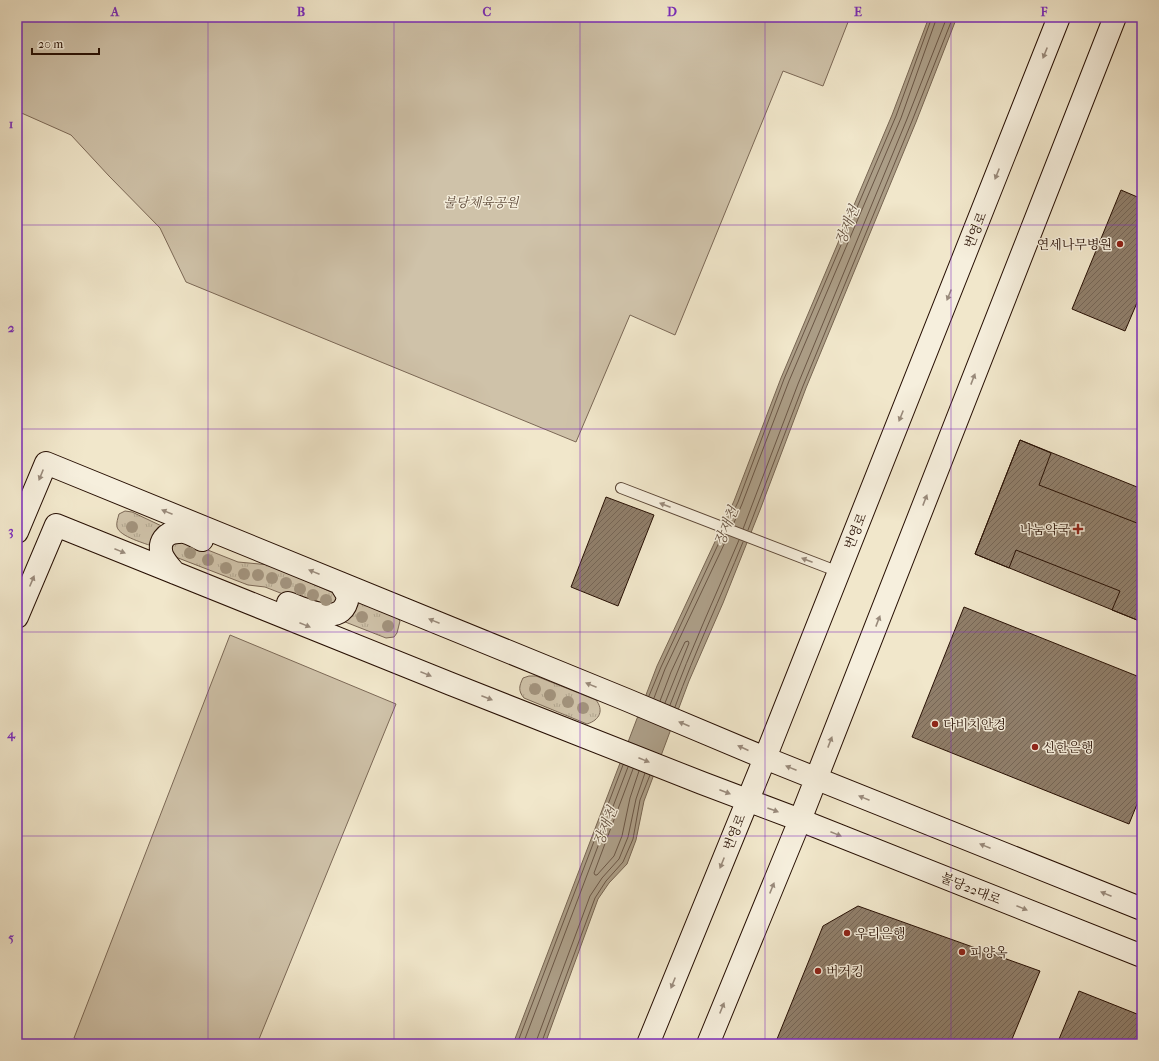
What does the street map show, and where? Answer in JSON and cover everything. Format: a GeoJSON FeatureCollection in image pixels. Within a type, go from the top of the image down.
{"type":"FeatureCollection","features":[{"type":"Feature","properties":{"kind":"main road","name":"번영로"},"geometry":{"type":"LineString","coordinates":[[648,1044],[765,758],[1059,17]]}},
{"type":"Feature","properties":{"kind":"main road"},"geometry":{"type":"LineString","coordinates":[[708,1044],[800,820],[1115,17]]}},
{"type":"Feature","properties":{"kind":"main road"},"geometry":{"type":"LineString","coordinates":[[17,532],[46,463],[720,738],[765,758],[1142,909]]}},
{"type":"Feature","properties":{"kind":"main road","name":"불당22대로"},"geometry":{"type":"LineString","coordinates":[[17,617],[56,525],[451,684],[747,801],[800,820],[1142,956]]}},
{"type":"Feature","properties":{"kind":"main road"},"geometry":{"type":"LineString","coordinates":[[175,573],[166,562],[162,554],[161,546],[162,540],[165,536],[172,533],[180,531],[237,554],[261,550]]}},
{"type":"Feature","properties":{"kind":"main road"},"geometry":{"type":"LineString","coordinates":[[240,599],[265,596],[327,615],[338,613],[344,609],[347,603],[348,596],[340,583]]}},
{"type":"Feature","properties":{"kind":"lane"},"geometry":{"type":"LineString","coordinates":[[621,488],[839,572]]}},
{"type":"Feature","properties":{"kind":"green space","name":"불당체육공원"},"geometry":{"type":"Polygon","coordinates":[[[17,17],[850,17],[823,86],[783,71],[675,335],[630,315],[576,442],[186,282],[160,228],[71,135],[17,111],[17,17]]]}},
{"type":"Feature","properties":{"kind":"green space"},"geometry":{"type":"Polygon","coordinates":[[[125,511],[132,512],[168,529],[154,547],[128,537],[119,531],[117,527],[119,514],[125,511]]]}},
{"type":"Feature","properties":{"kind":"green space"},"geometry":{"type":"Polygon","coordinates":[[[180,539],[238,562],[270,565],[340,596],[341,600],[324,610],[265,587],[248,585],[173,556],[171,543],[180,539]]]}},
{"type":"Feature","properties":{"kind":"green space"},"geometry":{"type":"Polygon","coordinates":[[[357,601],[397,618],[400,621],[397,633],[394,637],[386,638],[335,618],[357,601]]]}},
{"type":"Feature","properties":{"kind":"green space"},"geometry":{"type":"Polygon","coordinates":[[[230,635],[396,704],[257,1044],[91,1044],[74,1038],[230,635]]]}},
{"type":"Feature","properties":{"kind":"green space"},"geometry":{"type":"Polygon","coordinates":[[[536,676],[596,700],[600,707],[598,717],[587,724],[524,698],[520,691],[520,686],[523,678],[536,676]]]}},
{"type":"Feature","properties":{"kind":"water","name":"장재천"},"geometry":{"type":"Polygon","coordinates":[[[929,17],[957,17],[916,122],[806,388],[723,603],[689,681],[644,801],[636,840],[627,864],[609,883],[598,899],[545,1044],[513,1044],[657,666],[734,501],[781,378],[892,115],[929,17]]]}},
{"type":"Feature","properties":{"kind":"building","name":"연세나무병원"},"geometry":{"type":"Polygon","coordinates":[[[1121,190],[1142,199],[1142,291],[1125,331],[1072,309],[1121,190]]]}},
{"type":"Feature","properties":{"kind":"building"},"geometry":{"type":"Polygon","coordinates":[[[1020,440],[1142,489],[1142,622],[975,554],[1020,440]]]}},
{"type":"Feature","properties":{"kind":"building"},"geometry":{"type":"Polygon","coordinates":[[[1020,440],[1051,453],[1039,485],[1142,525],[1142,622],[1112,610],[1120,591],[1016,550],[1009,568],[975,554],[1020,440]]]}},
{"type":"Feature","properties":{"kind":"building"},"geometry":{"type":"Polygon","coordinates":[[[606,497],[654,515],[618,606],[571,587],[606,497]]]}},
{"type":"Feature","properties":{"kind":"building"},"geometry":{"type":"Polygon","coordinates":[[[964,607],[1142,678],[1142,792],[1129,824],[912,737],[964,607]]]}},
{"type":"Feature","properties":{"kind":"building"},"geometry":{"type":"Polygon","coordinates":[[[858,906],[1040,971],[1010,1044],[775,1044],[823,926],[858,906]]]}},
{"type":"Feature","properties":{"kind":"building"},"geometry":{"type":"Polygon","coordinates":[[[1079,991],[1142,1016],[1142,1044],[1057,1044],[1079,991]]]}},
{"type":"Feature","properties":{"kind":"place","name":"연세나무병원"},"geometry":{"type":"Point","coordinates":[1120,244]}},
{"type":"Feature","properties":{"kind":"place","name":"나눔약국"},"geometry":{"type":"Point","coordinates":[1078,529]}},
{"type":"Feature","properties":{"kind":"place","name":"다비치안경"},"geometry":{"type":"Point","coordinates":[935,724]}},
{"type":"Feature","properties":{"kind":"place","name":"신한은행"},"geometry":{"type":"Point","coordinates":[1035,747]}},
{"type":"Feature","properties":{"kind":"place","name":"우리은행"},"geometry":{"type":"Point","coordinates":[847,933]}},
{"type":"Feature","properties":{"kind":"place","name":"피양옥"},"geometry":{"type":"Point","coordinates":[962,952]}},
{"type":"Feature","properties":{"kind":"place","name":"버거킹"},"geometry":{"type":"Point","coordinates":[818,971]}}]}
